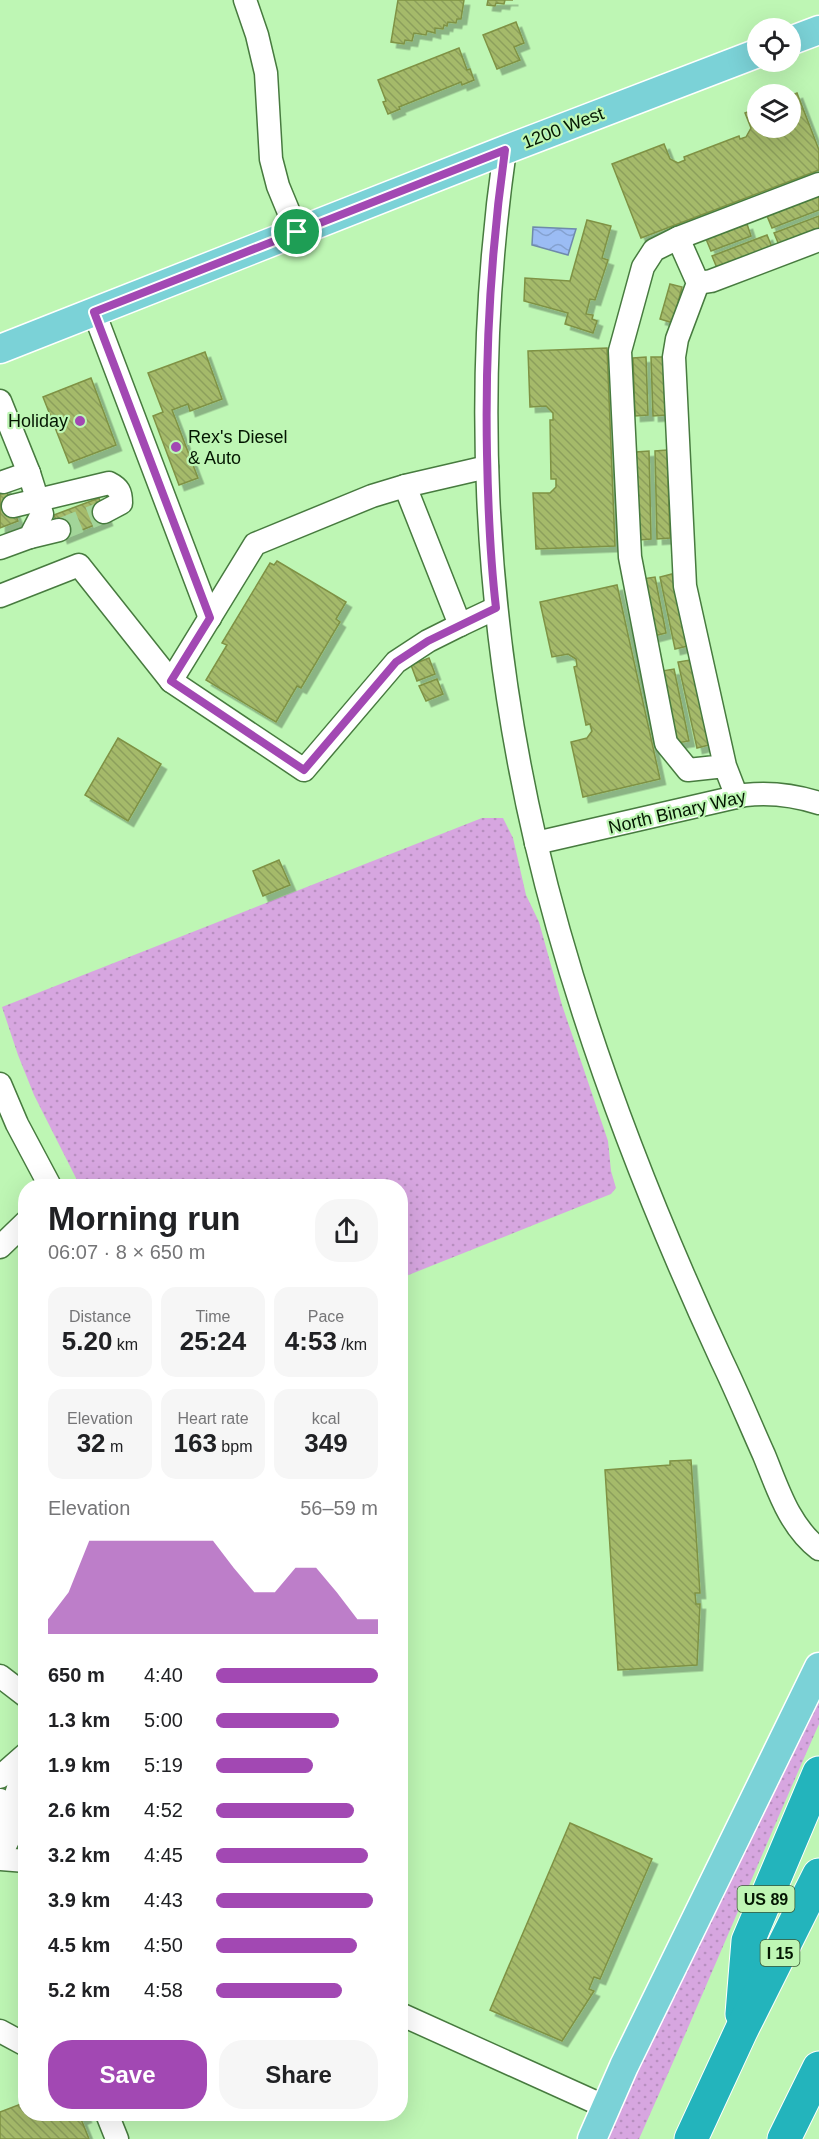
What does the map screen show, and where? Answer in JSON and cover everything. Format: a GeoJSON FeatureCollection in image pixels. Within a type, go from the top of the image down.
{"type":"FeatureCollection","features":[{"type":"Feature","properties":{"kind":"highway","name":"US 89"},"geometry":{"type":"LineString","coordinates":[[741,2031],[748,1941],[819,1773]]}},
{"type":"Feature","properties":{"kind":"highway","name":"I 15"},"geometry":{"type":"LineString","coordinates":[[692,2139],[741,2031],[819,1875]]}},
{"type":"Feature","properties":{"kind":"highway"},"geometry":{"type":"LineString","coordinates":[[784,2139],[819,2068]]}},
{"type":"Feature","properties":{"kind":"main road"},"geometry":{"type":"LineString","coordinates":[[801,37],[819,30]]}},
{"type":"Feature","properties":{"kind":"main road","name":"1200 West"},"geometry":{"type":"LineString","coordinates":[[0,349],[747,57]]}},
{"type":"Feature","properties":{"kind":"main road"},"geometry":{"type":"LineString","coordinates":[[592,2139],[819,1667]]}},
{"type":"Feature","properties":{"kind":"street"},"geometry":{"type":"LineString","coordinates":[[245,0],[257,35],[266,73],[269,141],[273,166],[278,186],[297,232]]}},
{"type":"Feature","properties":{"kind":"street"},"geometry":{"type":"LineString","coordinates":[[505,150],[497,211],[491,290],[487,467],[496,608],[510,712],[536,843],[588,1028],[655,1208],[787,1510],[801,1532],[819,1549]]}},
{"type":"Feature","properties":{"kind":"street"},"geometry":{"type":"LineString","coordinates":[[725,766],[688,770],[666,743],[630,557],[620,351],[643,267],[654,250],[678,238],[819,184]]}},
{"type":"Feature","properties":{"kind":"street"},"geometry":{"type":"LineString","coordinates":[[678,238],[698,283],[677,339],[674,357],[685,586],[725,766],[737,797]]}},
{"type":"Feature","properties":{"kind":"street"},"geometry":{"type":"LineString","coordinates":[[698,283],[711,281],[819,240]]}},
{"type":"Feature","properties":{"kind":"street"},"geometry":{"type":"LineString","coordinates":[[94,312],[210,618]]}},
{"type":"Feature","properties":{"kind":"street"},"geometry":{"type":"LineString","coordinates":[[2,415],[10,456],[29,473],[42,514],[30,537]]}},
{"type":"Feature","properties":{"kind":"street"},"geometry":{"type":"LineString","coordinates":[[171,681],[255,544],[372,496],[487,467]]}},
{"type":"Feature","properties":{"kind":"street"},"geometry":{"type":"LineString","coordinates":[[3,482],[29,473]]}},
{"type":"Feature","properties":{"kind":"street"},"geometry":{"type":"LineString","coordinates":[[12,506],[109,483],[117,487],[121,494],[121,503],[104,512]]}},
{"type":"Feature","properties":{"kind":"street"},"geometry":{"type":"LineString","coordinates":[[405,486],[460,625]]}},
{"type":"Feature","properties":{"kind":"street"},"geometry":{"type":"LineString","coordinates":[[0,548],[59,530]]}},
{"type":"Feature","properties":{"kind":"street"},"geometry":{"type":"LineString","coordinates":[[0,596],[79,566],[171,681],[304,770],[396,662],[428,641],[496,608]]}},
{"type":"Feature","properties":{"kind":"street","name":"North Binary Way"},"geometry":{"type":"LineString","coordinates":[[536,843],[737,797],[775,794],[804,798],[819,803]]}},
{"type":"Feature","properties":{"kind":"street"},"geometry":{"type":"LineString","coordinates":[[0,1084],[17,1124],[46,1179]]}},
{"type":"Feature","properties":{"kind":"street"},"geometry":{"type":"LineString","coordinates":[[0,1247],[18,1230]]}},
{"type":"Feature","properties":{"kind":"street"},"geometry":{"type":"LineString","coordinates":[[0,1676],[18,1690]]}},
{"type":"Feature","properties":{"kind":"street"},"geometry":{"type":"LineString","coordinates":[[0,1777],[18,1761]]}},
{"type":"Feature","properties":{"kind":"street"},"geometry":{"type":"LineString","coordinates":[[0,1852],[10,1837],[7,1811],[18,1783]]}},
{"type":"Feature","properties":{"kind":"street"},"geometry":{"type":"LineString","coordinates":[[7,1811],[18,1826]]}},
{"type":"Feature","properties":{"kind":"street"},"geometry":{"type":"LineString","coordinates":[[0,1858],[18,1860]]}},
{"type":"Feature","properties":{"kind":"street"},"geometry":{"type":"LineString","coordinates":[[408,2018],[606,2107]]}},
{"type":"Feature","properties":{"kind":"street"},"geometry":{"type":"LineString","coordinates":[[0,2031],[18,2041]]}},
{"type":"Feature","properties":{"kind":"street"},"geometry":{"type":"LineString","coordinates":[[110,2121],[117,2139]]}},
{"type":"Feature","properties":{"kind":"shaded area"},"geometry":{"type":"Polygon","coordinates":[[[482,818],[503,818],[513,838],[526,895],[539,922],[562,1005],[608,1141],[611,1171],[616,1188],[611,1194],[408,1275],[408,1179],[76,1179],[34,1095],[2,1007],[482,818]]]}},
{"type":"Feature","properties":{"kind":"shaded area"},"geometry":{"type":"Polygon","coordinates":[[[819,1702],[819,1724],[639,2139],[605,2139],[657,2023],[819,1702]]]}},
{"type":"Feature","properties":{"kind":"water"},"geometry":{"type":"Polygon","coordinates":[[[533,227],[576,229],[568,255],[532,245],[533,227]]]}},
{"type":"Feature","properties":{"kind":"building"},"geometry":{"type":"Polygon","coordinates":[[[398,0],[464,0],[461,19],[457,19],[456,23],[448,22],[443,29],[435,28],[435,33],[427,31],[426,35],[414,33],[412,41],[405,40],[404,44],[391,42],[398,0]]]}},
{"type":"Feature","properties":{"kind":"building"},"geometry":{"type":"Polygon","coordinates":[[[488,0],[505,0],[504,4],[496,3],[495,6],[487,5],[488,0]]]}},
{"type":"Feature","properties":{"kind":"building"},"geometry":{"type":"Polygon","coordinates":[[[516,22],[524,43],[514,47],[520,60],[497,69],[483,35],[516,22]]]}},
{"type":"Feature","properties":{"kind":"building"},"geometry":{"type":"Polygon","coordinates":[[[459,48],[467,70],[470,69],[474,80],[462,85],[461,82],[399,107],[400,109],[388,114],[378,80],[459,48]]]}},
{"type":"Feature","properties":{"kind":"building"},"geometry":{"type":"Polygon","coordinates":[[[801,103],[819,150],[819,170],[641,238],[612,164],[664,144],[670,159],[678,163],[685,160],[684,157],[739,136],[740,139],[747,135],[747,138],[801,138],[801,103]]]}},
{"type":"Feature","properties":{"kind":"building"},"geometry":{"type":"Polygon","coordinates":[[[819,196],[819,210],[772,228],[767,216],[819,196]]]}},
{"type":"Feature","properties":{"kind":"building"},"geometry":{"type":"Polygon","coordinates":[[[819,216],[819,229],[779,245],[774,233],[819,216]]]}},
{"type":"Feature","properties":{"kind":"building"},"geometry":{"type":"Polygon","coordinates":[[[587,220],[611,226],[602,258],[608,260],[595,300],[590,299],[586,314],[593,315],[592,319],[597,321],[593,333],[565,324],[568,313],[524,301],[525,278],[570,281],[587,220]]]}},
{"type":"Feature","properties":{"kind":"building"},"geometry":{"type":"Polygon","coordinates":[[[747,224],[751,236],[711,251],[706,239],[747,224]]]}},
{"type":"Feature","properties":{"kind":"building"},"geometry":{"type":"Polygon","coordinates":[[[767,235],[772,247],[717,268],[712,256],[767,235]]]}},
{"type":"Feature","properties":{"kind":"building"},"geometry":{"type":"Polygon","coordinates":[[[670,284],[682,287],[673,323],[660,319],[670,284]]]}},
{"type":"Feature","properties":{"kind":"building"},"geometry":{"type":"Polygon","coordinates":[[[607,348],[615,546],[536,549],[533,493],[550,493],[556,487],[556,479],[551,479],[550,420],[553,420],[553,413],[546,406],[530,407],[528,351],[607,348]]]}},
{"type":"Feature","properties":{"kind":"building","name":"Rex's Diesel & Auto"},"geometry":{"type":"Polygon","coordinates":[[[205,352],[222,399],[190,411],[188,404],[172,410],[198,478],[179,485],[153,416],[163,412],[148,373],[205,352]]]}},
{"type":"Feature","properties":{"kind":"building"},"geometry":{"type":"Polygon","coordinates":[[[646,357],[648,415],[635,416],[633,358],[646,357]]]}},
{"type":"Feature","properties":{"kind":"building"},"geometry":{"type":"Polygon","coordinates":[[[651,357],[664,357],[666,415],[653,416],[651,357]]]}},
{"type":"Feature","properties":{"kind":"building","name":"Holiday"},"geometry":{"type":"Polygon","coordinates":[[[91,378],[116,445],[69,463],[43,397],[91,378]]]}},
{"type":"Feature","properties":{"kind":"building"},"geometry":{"type":"Polygon","coordinates":[[[667,450],[670,538],[657,539],[655,451],[667,450]]]}},
{"type":"Feature","properties":{"kind":"building"},"geometry":{"type":"Polygon","coordinates":[[[649,451],[651,539],[639,540],[636,452],[649,451]]]}},
{"type":"Feature","properties":{"kind":"building"},"geometry":{"type":"Polygon","coordinates":[[[0,475],[18,521],[0,528],[0,475]]]}},
{"type":"Feature","properties":{"kind":"building"},"geometry":{"type":"Polygon","coordinates":[[[99,498],[107,520],[62,538],[54,515],[99,498]]]}},
{"type":"Feature","properties":{"kind":"building"},"geometry":{"type":"Polygon","coordinates":[[[277,561],[346,602],[336,619],[340,622],[301,688],[297,686],[276,722],[206,680],[227,645],[222,643],[270,563],[274,565],[277,561]]]}},
{"type":"Feature","properties":{"kind":"building"},"geometry":{"type":"Polygon","coordinates":[[[672,574],[688,646],[675,649],[660,577],[672,574]]]}},
{"type":"Feature","properties":{"kind":"building"},"geometry":{"type":"Polygon","coordinates":[[[655,577],[666,633],[654,636],[642,579],[655,577]]]}},
{"type":"Feature","properties":{"kind":"building"},"geometry":{"type":"Polygon","coordinates":[[[617,585],[660,779],[583,797],[571,742],[587,738],[592,731],[590,724],[586,725],[574,667],[577,666],[576,659],[568,654],[552,657],[540,602],[617,585]]]}},
{"type":"Feature","properties":{"kind":"building"},"geometry":{"type":"Polygon","coordinates":[[[429,658],[435,674],[417,681],[411,665],[429,658]]]}},
{"type":"Feature","properties":{"kind":"building"},"geometry":{"type":"Polygon","coordinates":[[[690,660],[709,745],[697,748],[678,662],[690,660]]]}},
{"type":"Feature","properties":{"kind":"building"},"geometry":{"type":"Polygon","coordinates":[[[674,669],[689,741],[677,743],[662,671],[674,669]]]}},
{"type":"Feature","properties":{"kind":"building"},"geometry":{"type":"Polygon","coordinates":[[[437,679],[443,694],[426,701],[419,686],[437,679]]]}},
{"type":"Feature","properties":{"kind":"building"},"geometry":{"type":"Polygon","coordinates":[[[118,738],[161,764],[128,821],[85,795],[118,738]]]}},
{"type":"Feature","properties":{"kind":"building"},"geometry":{"type":"Polygon","coordinates":[[[279,860],[290,885],[263,896],[253,871],[279,860]]]}},
{"type":"Feature","properties":{"kind":"building"},"geometry":{"type":"Polygon","coordinates":[[[691,1460],[700,1593],[695,1593],[696,1604],[700,1604],[697,1665],[618,1670],[605,1470],[670,1465],[670,1461],[691,1460]]]}},
{"type":"Feature","properties":{"kind":"building"},"geometry":{"type":"Polygon","coordinates":[[[570,1823],[652,1859],[600,1979],[594,1977],[589,1989],[594,1991],[562,2041],[490,2010],[570,1823]]]}},
{"type":"Feature","properties":{"kind":"building"},"geometry":{"type":"Polygon","coordinates":[[[18,2105],[18,2121],[82,2121],[89,2139],[0,2139],[0,2112],[18,2105]]]}},
{"type":"Feature","properties":{"kind":"tunnel"},"geometry":{"type":"LineString","coordinates":[[59,530],[104,512]]}},
{"type":"Feature","properties":{"kind":"place","name":"Holiday"},"geometry":{"type":"Point","coordinates":[80,421]}},
{"type":"Feature","properties":{"kind":"place","name":"Rex's Diesel & Auto"},"geometry":{"type":"Point","coordinates":[176,447]}},
{"type":"Feature","properties":{"kind":"route"},"geometry":{"type":"LineString","coordinates":[[505,150],[496,220],[491,290],[486,416],[490,532],[496,608],[428,641],[396,662],[304,770],[171,681],[210,618],[94,312],[297,232],[505,150]]}}]}
